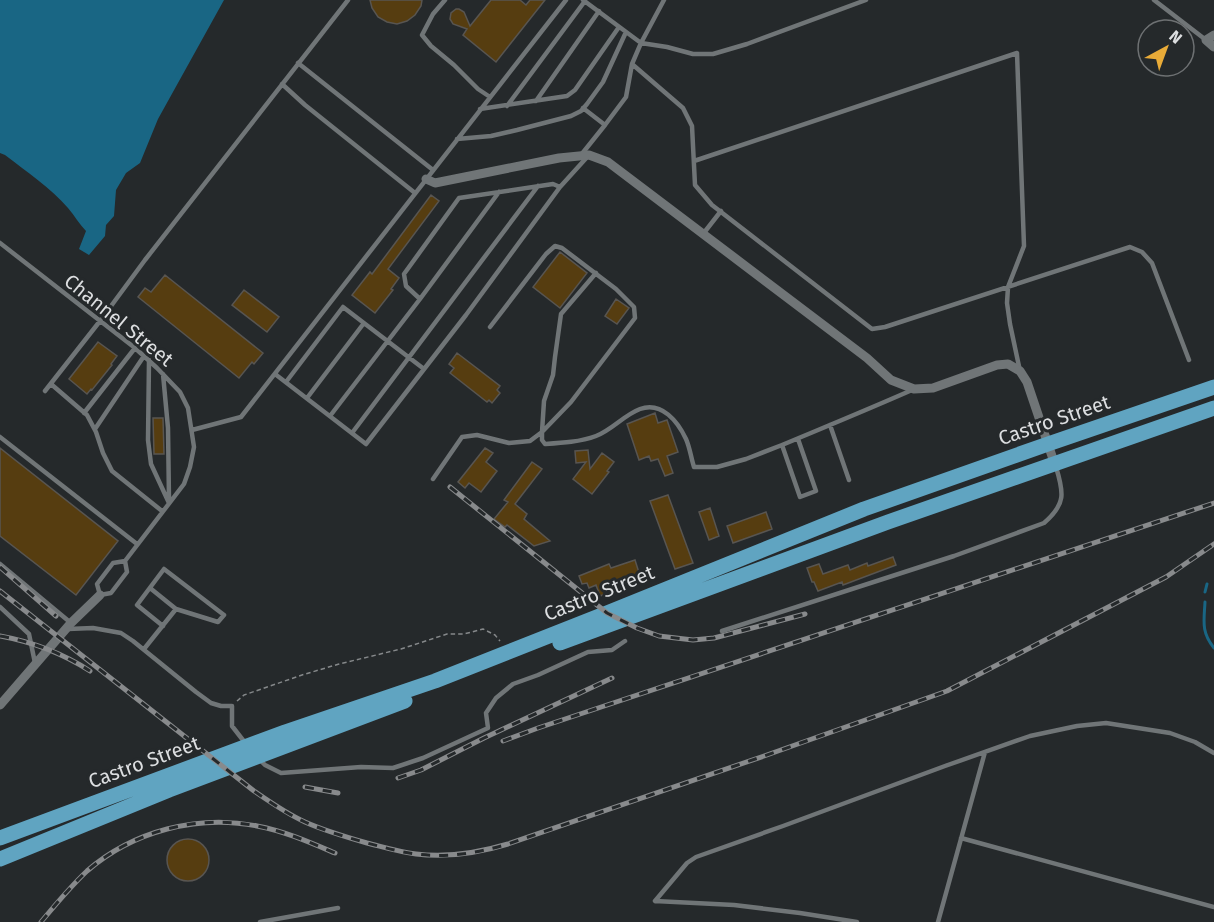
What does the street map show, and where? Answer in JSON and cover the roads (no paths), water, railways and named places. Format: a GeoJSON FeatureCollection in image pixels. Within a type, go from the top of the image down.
{"type":"FeatureCollection","features":[{"type":"Feature","properties":{"kind":"main road","name":"Castro Street"},"geometry":{"type":"LineString","coordinates":[[0,859],[285,732],[435,681],[864,509],[1214,387]]}},
{"type":"Feature","properties":{"kind":"main road","name":"Castro Street"},"geometry":{"type":"LineString","coordinates":[[0,838],[298,742],[620,620],[888,522],[1214,408]]}},
{"type":"Feature","properties":{"kind":"street"},"geometry":{"type":"LineString","coordinates":[[1210,38],[1214,47]]}},
{"type":"Feature","properties":{"kind":"street"},"geometry":{"type":"LineString","coordinates":[[426,179],[435,183],[559,158],[585,155],[608,162],[867,358],[891,380],[914,389],[933,388],[998,365],[1008,364],[1020,371],[1027,382],[1055,465]]}},
{"type":"Feature","properties":{"kind":"street"},"geometry":{"type":"LineString","coordinates":[[0,705],[68,626],[100,595]]}},
{"type":"Feature","properties":{"kind":"lane"},"geometry":{"type":"LineString","coordinates":[[45,391],[348,0]]}},
{"type":"Feature","properties":{"kind":"lane"},"geometry":{"type":"LineString","coordinates":[[444,0],[422,34],[431,46],[490,97]]}},
{"type":"Feature","properties":{"kind":"lane"},"geometry":{"type":"LineString","coordinates":[[192,430],[241,417],[566,0]]}},
{"type":"Feature","properties":{"kind":"lane"},"geometry":{"type":"LineString","coordinates":[[275,374],[366,444],[466,315],[626,97],[632,64],[664,0]]}},
{"type":"Feature","properties":{"kind":"lane"},"geometry":{"type":"LineString","coordinates":[[507,105],[584,1],[641,43],[693,54],[713,54],[747,44],[866,0]]}},
{"type":"Feature","properties":{"kind":"lane"},"geometry":{"type":"LineString","coordinates":[[1154,0],[1210,38]]}},
{"type":"Feature","properties":{"kind":"lane"},"geometry":{"type":"LineString","coordinates":[[536,101],[599,12]]}},
{"type":"Feature","properties":{"kind":"lane"},"geometry":{"type":"LineString","coordinates":[[480,109],[562,97],[575,90],[619,27]]}},
{"type":"Feature","properties":{"kind":"lane"},"geometry":{"type":"LineString","coordinates":[[457,139],[491,136],[571,116],[583,108],[603,82],[626,32]]}},
{"type":"Feature","properties":{"kind":"lane"},"geometry":{"type":"LineString","coordinates":[[694,161],[1017,53],[1024,246],[1008,287],[1007,312],[1020,371]]}},
{"type":"Feature","properties":{"kind":"lane"},"geometry":{"type":"LineString","coordinates":[[298,63],[433,170]]}},
{"type":"Feature","properties":{"kind":"lane"},"geometry":{"type":"LineString","coordinates":[[632,64],[683,108],[692,126],[695,185],[712,205],[872,329],[885,327],[1130,248],[1142,252],[1152,263],[1189,360]]}},
{"type":"Feature","properties":{"kind":"lane"},"geometry":{"type":"LineString","coordinates":[[282,84],[415,193]]}},
{"type":"Feature","properties":{"kind":"lane"},"geometry":{"type":"LineString","coordinates":[[583,108],[605,125]]}},
{"type":"Feature","properties":{"kind":"lane"},"geometry":{"type":"LineString","coordinates":[[420,299],[406,286],[404,274],[459,198],[553,184],[560,187]]}},
{"type":"Feature","properties":{"kind":"lane"},"geometry":{"type":"LineString","coordinates":[[352,433],[538,186]]}},
{"type":"Feature","properties":{"kind":"lane"},"geometry":{"type":"LineString","coordinates":[[330,416],[499,192]]}},
{"type":"Feature","properties":{"kind":"lane"},"geometry":{"type":"LineString","coordinates":[[703,234],[721,211]]}},
{"type":"Feature","properties":{"kind":"lane","name":"Channel Street"},"geometry":{"type":"LineString","coordinates":[[0,243],[149,360],[180,392],[188,408],[194,447],[184,484],[125,561],[113,563],[97,584],[100,595],[111,593],[127,572],[125,561]]}},
{"type":"Feature","properties":{"kind":"lane"},"geometry":{"type":"LineString","coordinates":[[433,479],[462,437],[477,435],[509,443],[530,441],[542,432],[571,402],[635,318],[634,307],[596,273],[562,248],[555,246],[546,254],[490,327]]}},
{"type":"Feature","properties":{"kind":"lane"},"geometry":{"type":"LineString","coordinates":[[596,273],[561,314],[554,375],[544,401],[542,440],[545,444],[567,443],[598,436],[641,408],[656,407],[672,417],[686,440],[694,467],[717,467],[782,446],[914,389]]}},
{"type":"Feature","properties":{"kind":"lane"},"geometry":{"type":"LineString","coordinates":[[286,382],[343,307],[424,369]]}},
{"type":"Feature","properties":{"kind":"lane"},"geometry":{"type":"LineString","coordinates":[[307,399],[364,323]]}},
{"type":"Feature","properties":{"kind":"lane"},"geometry":{"type":"LineString","coordinates":[[84,413],[135,348]]}},
{"type":"Feature","properties":{"kind":"lane"},"geometry":{"type":"LineString","coordinates":[[95,429],[144,356]]}},
{"type":"Feature","properties":{"kind":"lane"},"geometry":{"type":"LineString","coordinates":[[149,360],[148,440],[151,464],[169,503]]}},
{"type":"Feature","properties":{"kind":"lane"},"geometry":{"type":"LineString","coordinates":[[163,374],[168,428],[169,503]]}},
{"type":"Feature","properties":{"kind":"lane"},"geometry":{"type":"LineString","coordinates":[[51,384],[84,413],[95,429],[112,471],[162,512]]}},
{"type":"Feature","properties":{"kind":"lane"},"geometry":{"type":"LineString","coordinates":[[830,425],[849,480]]}},
{"type":"Feature","properties":{"kind":"lane"},"geometry":{"type":"LineString","coordinates":[[0,437],[137,544]]}},
{"type":"Feature","properties":{"kind":"lane"},"geometry":{"type":"LineString","coordinates":[[782,446],[800,497],[816,491],[798,439]]}},
{"type":"Feature","properties":{"kind":"lane"},"geometry":{"type":"LineString","coordinates":[[722,631],[954,556],[1044,523],[1059,507],[1062,495],[1055,465]]}},
{"type":"Feature","properties":{"kind":"lane"},"geometry":{"type":"LineString","coordinates":[[0,564],[68,626],[121,633],[212,703],[232,706],[232,726],[265,765],[281,773],[361,767],[393,768],[423,758],[488,728],[486,713],[496,698],[513,684],[588,652],[612,650],[626,641]]}},
{"type":"Feature","properties":{"kind":"lane"},"geometry":{"type":"LineString","coordinates":[[150,588],[176,609],[218,622],[224,615],[165,569],[150,588],[137,605],[163,626]]}},
{"type":"Feature","properties":{"kind":"lane"},"geometry":{"type":"LineString","coordinates":[[0,607],[29,634],[36,665]]}},
{"type":"Feature","properties":{"kind":"lane"},"geometry":{"type":"LineString","coordinates":[[144,650],[176,609]]}},
{"type":"Feature","properties":{"kind":"lane"},"geometry":{"type":"LineString","coordinates":[[857,922],[734,905],[655,901],[687,863],[696,856],[1038,735],[1077,726],[1106,723],[1170,733],[1195,742],[1214,753]]}},
{"type":"Feature","properties":{"kind":"lane"},"geometry":{"type":"LineString","coordinates":[[938,922],[985,752]]}},
{"type":"Feature","properties":{"kind":"lane"},"geometry":{"type":"LineString","coordinates":[[961,838],[1214,906]]}},
{"type":"Feature","properties":{"kind":"lane"},"geometry":{"type":"LineString","coordinates":[[260,922],[338,908]]}},
{"type":"Feature","properties":{"kind":"water"},"geometry":{"type":"Polygon","coordinates":[[[0,0],[224,0],[158,119],[140,163],[126,173],[116,190],[114,216],[106,225],[105,236],[89,255],[79,249],[86,231],[68,208],[38,180],[0,153],[0,0]]]}},
{"type":"Feature","properties":{"kind":"waterway"},"geometry":{"type":"LineString","coordinates":[[1205,592],[1207,584]]}},
{"type":"Feature","properties":{"kind":"waterway"},"geometry":{"type":"LineString","coordinates":[[1205,602],[1205,631],[1214,648]]}},
{"type":"Feature","properties":{"kind":"railway"},"geometry":{"type":"LineString","coordinates":[[450,487],[607,613],[659,636],[693,640],[714,638],[805,614]]}},
{"type":"Feature","properties":{"kind":"railway"},"geometry":{"type":"LineString","coordinates":[[503,741],[1214,503]]}},
{"type":"Feature","properties":{"kind":"railway"},"geometry":{"type":"LineString","coordinates":[[0,591],[254,791],[285,812],[320,828],[367,843],[410,853],[451,855],[508,844],[947,691],[1166,577],[1214,544]]}},
{"type":"Feature","properties":{"kind":"railway"},"geometry":{"type":"LineString","coordinates":[[0,567],[56,616]]}},
{"type":"Feature","properties":{"kind":"railway"},"geometry":{"type":"LineString","coordinates":[[0,636],[47,649],[90,671]]}},
{"type":"Feature","properties":{"kind":"railway"},"geometry":{"type":"LineString","coordinates":[[398,778],[421,770],[612,678]]}},
{"type":"Feature","properties":{"kind":"railway"},"geometry":{"type":"LineString","coordinates":[[305,787],[338,793]]}},
{"type":"Feature","properties":{"kind":"railway"},"geometry":{"type":"LineString","coordinates":[[41,922],[81,877],[105,857],[125,845],[167,829],[212,822],[257,826],[287,834],[335,853]]}}]}
